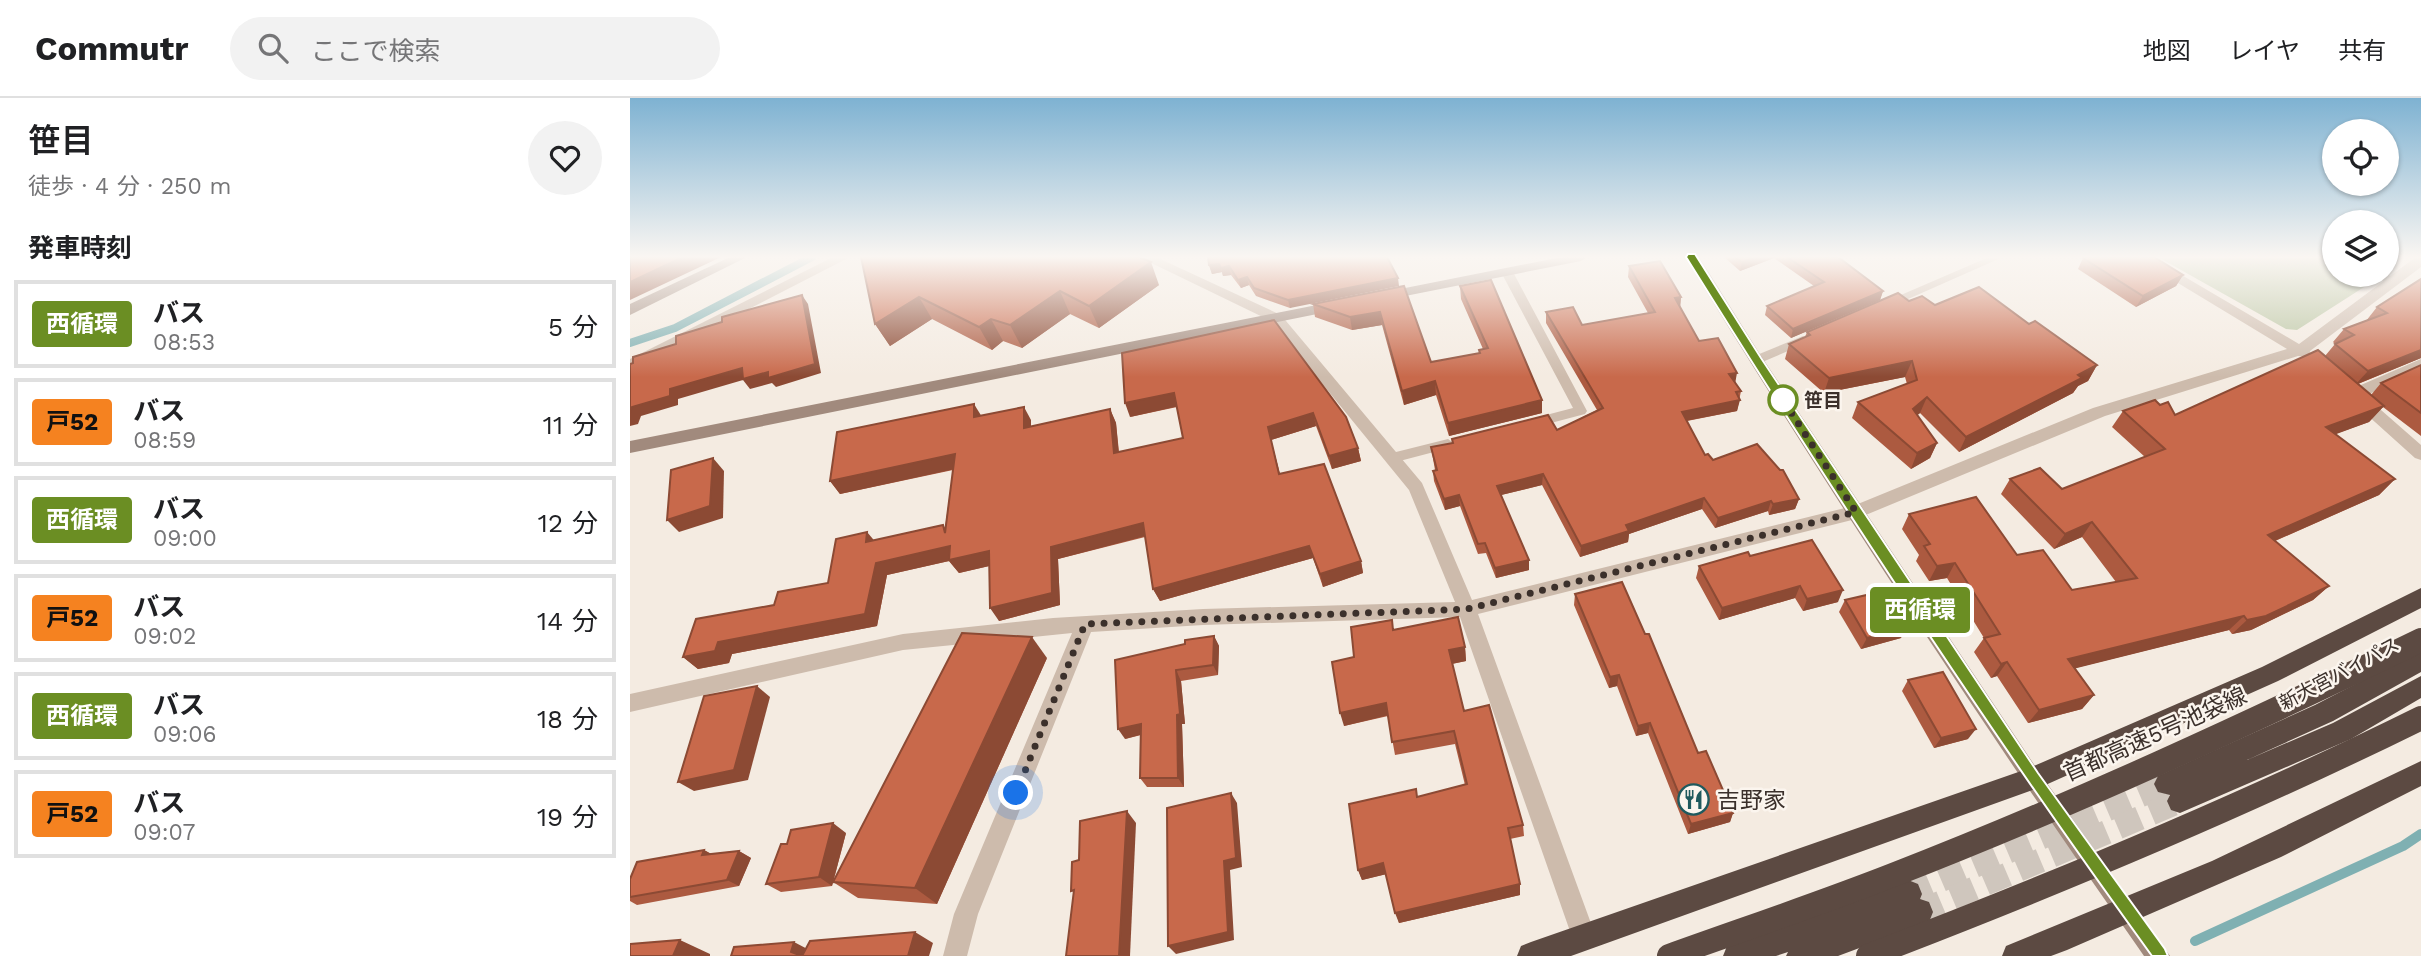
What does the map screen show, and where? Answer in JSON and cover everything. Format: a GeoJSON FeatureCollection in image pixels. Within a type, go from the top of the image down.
{"type":"FeatureCollection","features":[{"type":"Feature","properties":{"kind":"highway"},"geometry":{"type":"LineString","coordinates":[[1531,956],[2032,779],[2270,674],[2421,597]]}},
{"type":"Feature","properties":{"kind":"highway","name":"首都高速5号池袋線"},"geometry":{"type":"LineString","coordinates":[[1669,956],[1893,876],[2099,790],[2276,712],[2421,640]]}},
{"type":"Feature","properties":{"kind":"highway","name":"新大宮バイパス"},"geometry":{"type":"LineString","coordinates":[[2421,660],[2174,792],[2342,731],[2421,686]]}},
{"type":"Feature","properties":{"kind":"highway"},"geometry":{"type":"LineString","coordinates":[[1868,956],[2023,898],[2188,829],[2335,762],[2421,718]]}},
{"type":"Feature","properties":{"kind":"highway"},"geometry":{"type":"LineString","coordinates":[[2016,956],[2126,912],[2371,800],[2421,773]]}},
{"type":"Feature","properties":{"kind":"highway"},"geometry":{"type":"LineString","coordinates":[[1737,956],[1913,903],[1800,956]]}},
{"type":"Feature","properties":{"kind":"street"},"geometry":{"type":"LineString","coordinates":[[630,310],[657,297]]}},
{"type":"Feature","properties":{"kind":"street"},"geometry":{"type":"LineString","coordinates":[[630,365],[764,297]]}},
{"type":"Feature","properties":{"kind":"street"},"geometry":{"type":"LineString","coordinates":[[1231,297],[1276,318],[1416,488],[1467,609],[1584,937]]}},
{"type":"Feature","properties":{"kind":"street"},"geometry":{"type":"LineString","coordinates":[[630,447],[1379,297]]}},
{"type":"Feature","properties":{"kind":"street"},"geometry":{"type":"LineString","coordinates":[[1717,297],[2032,779],[2158,956]]}},
{"type":"Feature","properties":{"kind":"street"},"geometry":{"type":"LineString","coordinates":[[2210,297],[2306,354]]}},
{"type":"Feature","properties":{"kind":"street"},"geometry":{"type":"LineString","coordinates":[[630,703],[903,642],[1085,624],[1467,609],[1856,512],[2099,412],[2306,354],[2365,297]]}},
{"type":"Feature","properties":{"kind":"street"},"geometry":{"type":"LineString","coordinates":[[2421,364],[2348,390],[2421,454]]}},
{"type":"Feature","properties":{"kind":"street"},"geometry":{"type":"LineString","coordinates":[[955,956],[966,914],[1085,624]]}},
{"type":"Feature","properties":{"kind":"lane"},"geometry":{"type":"LineString","coordinates":[[1513,428],[1581,411],[1520,297]]}},
{"type":"Feature","properties":{"kind":"lane"},"geometry":{"type":"LineString","coordinates":[[1868,312],[1892,297]]}},
{"type":"Feature","properties":{"kind":"lane"},"geometry":{"type":"LineString","coordinates":[[1756,360],[1819,334]]}},
{"type":"Feature","properties":{"kind":"lane"},"geometry":{"type":"LineString","coordinates":[[1392,458],[1459,442]]}},
{"type":"Feature","properties":{"kind":"green space"},"geometry":{"type":"Polygon","coordinates":[[[2229,297],[2348,297],[2297,330],[2286,329],[2229,297]]]}},
{"type":"Feature","properties":{"kind":"building"},"geometry":{"type":"Polygon","coordinates":[[[802,297],[815,364],[768,378],[768,372],[743,379],[742,368],[670,389],[670,396],[632,407],[630,413],[630,364],[633,363],[633,357],[676,344],[676,336],[722,322],[722,317],[802,297]]]}},
{"type":"Feature","properties":{"kind":"building"},"geometry":{"type":"Polygon","coordinates":[[[869,297],[919,297],[875,324],[869,297]]]}},
{"type":"Feature","properties":{"kind":"building"},"geometry":{"type":"Polygon","coordinates":[[[919,297],[1051,297],[1010,325],[991,319],[979,327],[919,297]]]}},
{"type":"Feature","properties":{"kind":"building"},"geometry":{"type":"Polygon","coordinates":[[[1072,297],[1102,297],[1089,306],[1072,297]]]}},
{"type":"Feature","properties":{"kind":"building"},"geometry":{"type":"Polygon","coordinates":[[[1280,297],[1303,297],[1288,300],[1280,297]]]}},
{"type":"Feature","properties":{"kind":"building"},"geometry":{"type":"Polygon","coordinates":[[[1348,297],[1408,297],[1431,362],[1480,353],[1479,350],[1488,348],[1465,297],[1498,297],[1542,400],[1448,423],[1435,381],[1402,391],[1380,312],[1350,317],[1313,304],[1348,297]]]}},
{"type":"Feature","properties":{"kind":"building"},"geometry":{"type":"Polygon","coordinates":[[[1647,297],[1681,297],[1675,298],[1699,341],[1718,338],[1737,373],[1729,374],[1741,391],[1736,392],[1740,400],[1682,412],[1705,455],[1708,454],[1713,460],[1757,444],[1780,470],[1783,470],[1799,499],[1773,504],[1771,501],[1718,518],[1704,498],[1626,525],[1629,531],[1581,546],[1543,474],[1497,486],[1529,560],[1495,568],[1485,543],[1478,544],[1459,495],[1444,499],[1433,471],[1437,470],[1431,447],[1453,443],[1452,439],[1548,415],[1557,430],[1603,408],[1546,312],[1573,307],[1582,325],[1655,312],[1647,297]]]}},
{"type":"Feature","properties":{"kind":"building"},"geometry":{"type":"Polygon","coordinates":[[[1788,297],[1869,297],[1793,329],[1767,306],[1788,297]]]}},
{"type":"Feature","properties":{"kind":"building"},"geometry":{"type":"Polygon","coordinates":[[[1889,297],[1904,297],[1909,301],[1924,297],[1935,305],[1954,297],[1993,297],[2029,324],[2035,321],[2097,365],[2078,375],[2082,378],[1966,437],[1927,397],[1913,409],[1937,443],[1917,453],[1858,402],[1917,380],[1912,361],[1829,378],[1789,344],[1810,335],[1807,332],[1889,297]]]}},
{"type":"Feature","properties":{"kind":"building"},"geometry":{"type":"Polygon","coordinates":[[[2393,297],[2421,297],[2421,350],[2368,371],[2335,344],[2354,335],[2344,329],[2387,313],[2377,307],[2393,297]]]}},
{"type":"Feature","properties":{"kind":"building"},"geometry":{"type":"Polygon","coordinates":[[[1274,320],[1346,417],[1358,448],[1329,456],[1313,413],[1268,427],[1279,474],[1324,464],[1361,561],[1320,574],[1309,546],[1153,589],[1143,523],[1051,547],[1052,593],[990,608],[989,551],[949,560],[950,546],[876,563],[865,614],[718,642],[715,651],[683,657],[696,619],[774,605],[778,592],[828,583],[836,539],[867,532],[866,542],[943,525],[945,533],[955,454],[830,481],[837,432],[974,404],[974,417],[1024,407],[1024,428],[1110,409],[1114,453],[1183,438],[1174,393],[1125,403],[1122,353],[1274,320]]]}},
{"type":"Feature","properties":{"kind":"building"},"geometry":{"type":"Polygon","coordinates":[[[2318,350],[2384,406],[2326,427],[2395,479],[2268,535],[2329,586],[2266,616],[2247,620],[2244,616],[2068,659],[2094,695],[2039,710],[2007,662],[2001,664],[1984,638],[2000,634],[1955,563],[1937,566],[1924,546],[1930,544],[1909,514],[1976,497],[2017,555],[2043,550],[2072,590],[2137,578],[2092,522],[2065,534],[2010,479],[2040,468],[2062,489],[2165,449],[2123,411],[2155,400],[2160,405],[2168,402],[2175,415],[2318,350]]]}},
{"type":"Feature","properties":{"kind":"building"},"geometry":{"type":"Polygon","coordinates":[[[2421,365],[2421,413],[2381,383],[2421,365]]]}},
{"type":"Feature","properties":{"kind":"building"},"geometry":{"type":"Polygon","coordinates":[[[713,458],[710,506],[667,520],[671,470],[713,458]]]}},
{"type":"Feature","properties":{"kind":"building"},"geometry":{"type":"Polygon","coordinates":[[[1812,540],[1843,590],[1807,599],[1800,586],[1722,608],[1699,566],[1748,552],[1750,556],[1812,540]]]}},
{"type":"Feature","properties":{"kind":"building"},"geometry":{"type":"Polygon","coordinates":[[[1622,582],[1645,634],[1649,634],[1698,753],[1706,751],[1733,813],[1691,824],[1650,723],[1638,726],[1619,675],[1610,677],[1575,594],[1622,582]]]}},
{"type":"Feature","properties":{"kind":"building"},"geometry":{"type":"Polygon","coordinates":[[[1884,591],[1907,627],[1867,638],[1845,600],[1884,591]]]}},
{"type":"Feature","properties":{"kind":"building"},"geometry":{"type":"Polygon","coordinates":[[[1458,617],[1465,647],[1449,650],[1464,711],[1489,705],[1523,825],[1508,828],[1520,884],[1395,913],[1383,863],[1358,870],[1349,804],[1416,789],[1417,797],[1467,784],[1454,731],[1392,742],[1386,703],[1340,713],[1332,662],[1354,657],[1351,627],[1392,620],[1393,630],[1458,617]]]}},
{"type":"Feature","properties":{"kind":"building"},"geometry":{"type":"Polygon","coordinates":[[[962,633],[1032,637],[915,888],[833,882],[962,633]]]}},
{"type":"Feature","properties":{"kind":"building"},"geometry":{"type":"Polygon","coordinates":[[[1214,636],[1213,665],[1176,670],[1180,714],[1177,715],[1178,778],[1140,778],[1141,724],[1118,729],[1115,660],[1185,644],[1185,640],[1214,636]]]}},
{"type":"Feature","properties":{"kind":"building"},"geometry":{"type":"Polygon","coordinates":[[[1943,672],[1976,729],[1941,738],[1908,680],[1943,672]]]}},
{"type":"Feature","properties":{"kind":"building"},"geometry":{"type":"Polygon","coordinates":[[[757,686],[734,770],[678,782],[704,696],[757,686]]]}},
{"type":"Feature","properties":{"kind":"building"},"geometry":{"type":"Polygon","coordinates":[[[1231,793],[1236,858],[1224,861],[1228,932],[1168,946],[1167,808],[1231,793]]]}},
{"type":"Feature","properties":{"kind":"building"},"geometry":{"type":"Polygon","coordinates":[[[1127,811],[1119,956],[1066,956],[1074,890],[1071,891],[1072,862],[1079,860],[1080,821],[1127,811]]]}},
{"type":"Feature","properties":{"kind":"building"},"geometry":{"type":"Polygon","coordinates":[[[833,823],[819,877],[766,884],[781,844],[787,844],[791,830],[833,823]]]}},
{"type":"Feature","properties":{"kind":"building"},"geometry":{"type":"Polygon","coordinates":[[[704,850],[702,855],[739,851],[727,880],[630,897],[630,879],[637,862],[704,850]]]}},
{"type":"Feature","properties":{"kind":"building"},"geometry":{"type":"Polygon","coordinates":[[[915,932],[908,956],[802,956],[810,941],[915,932]]]}},
{"type":"Feature","properties":{"kind":"building"},"geometry":{"type":"Polygon","coordinates":[[[680,940],[673,956],[630,956],[630,944],[680,940]]]}},
{"type":"Feature","properties":{"kind":"building"},"geometry":{"type":"Polygon","coordinates":[[[794,942],[791,952],[802,956],[731,956],[734,947],[794,942]]]}},
{"type":"Feature","properties":{"kind":"waterway"},"geometry":{"type":"LineString","coordinates":[[630,343],[675,328],[735,297]]}},
{"type":"Feature","properties":{"kind":"waterway"},"geometry":{"type":"LineString","coordinates":[[2195,941],[2403,846],[2421,834]]}},
{"type":"Feature","properties":{"kind":"tunnel"},"geometry":{"type":"LineString","coordinates":[[1908,894],[2167,784]]}},
{"type":"Feature","properties":{"kind":"tunnel"},"geometry":{"type":"LineString","coordinates":[[1919,912],[2180,801]]}},
{"type":"Feature","properties":{"kind":"bus line","name":"西循環"},"geometry":{"type":"LineString","coordinates":[[1717,297],[2032,779],[2158,956]]}},
{"type":"Feature","properties":{"kind":"place","name":"笹目"},"geometry":{"type":"Point","coordinates":[1783,400]}},
{"type":"Feature","properties":{"kind":"place","name":"吉野家"},"geometry":{"type":"Point","coordinates":[1694,800]}},
{"type":"Feature","properties":{"kind":"route"},"geometry":{"type":"LineString","coordinates":[[1016,793],[1085,624],[1203,617],[1467,609],[1856,512],[1783,400]]}}]}
